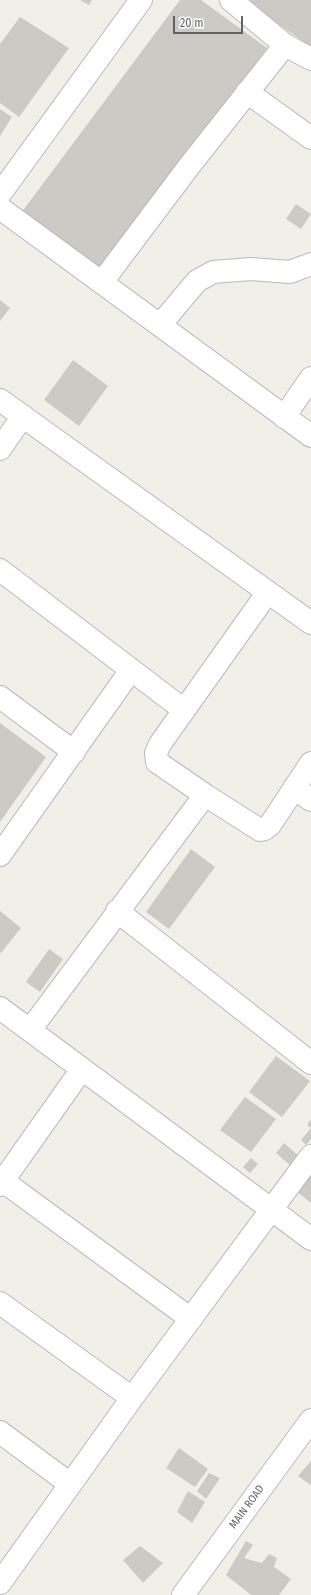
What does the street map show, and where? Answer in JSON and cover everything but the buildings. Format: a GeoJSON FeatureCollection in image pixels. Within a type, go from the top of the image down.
{"type":"FeatureCollection","features":[{"type":"Feature","properties":{"kind":"street"},"geometry":{"type":"LineString","coordinates":[[0,194],[141,0]]}},
{"type":"Feature","properties":{"kind":"street"},"geometry":{"type":"LineString","coordinates":[[231,0],[285,45],[311,59]]}},
{"type":"Feature","properties":{"kind":"street"},"geometry":{"type":"LineString","coordinates":[[102,282],[190,165],[285,45]]}},
{"type":"Feature","properties":{"kind":"street"},"geometry":{"type":"LineString","coordinates":[[247,92],[311,138]]}},
{"type":"Feature","properties":{"kind":"street"},"geometry":{"type":"LineString","coordinates":[[0,208],[311,436]]}},
{"type":"Feature","properties":{"kind":"street"},"geometry":{"type":"LineString","coordinates":[[160,325],[197,281],[213,272],[251,269],[290,272],[311,264]]}},
{"type":"Feature","properties":{"kind":"street"},"geometry":{"type":"LineString","coordinates":[[284,417],[311,378]]}},
{"type":"Feature","properties":{"kind":"street"},"geometry":{"type":"LineString","coordinates":[[0,400],[268,592],[308,616]]}},
{"type":"Feature","properties":{"kind":"street"},"geometry":{"type":"LineString","coordinates":[[0,449],[24,416]]}},
{"type":"Feature","properties":{"kind":"street"},"geometry":{"type":"LineString","coordinates":[[0,570],[184,710]]}},
{"type":"Feature","properties":{"kind":"street"},"geometry":{"type":"LineString","coordinates":[[268,592],[160,744],[156,753],[157,762],[260,830],[265,829],[270,825],[303,794],[311,763]]}},
{"type":"Feature","properties":{"kind":"street"},"geometry":{"type":"LineString","coordinates":[[2,849],[74,752],[131,670]]}},
{"type":"Feature","properties":{"kind":"street"},"geometry":{"type":"LineString","coordinates":[[0,697],[74,752]]}},
{"type":"Feature","properties":{"kind":"street"},"geometry":{"type":"LineString","coordinates":[[30,1030],[205,794]]}},
{"type":"Feature","properties":{"kind":"street"},"geometry":{"type":"LineString","coordinates":[[117,911],[311,1063]]}},
{"type":"Feature","properties":{"kind":"street"},"geometry":{"type":"LineString","coordinates":[[0,1008],[311,1239]]}},
{"type":"Feature","properties":{"kind":"street"},"geometry":{"type":"LineString","coordinates":[[82,1069],[1,1183],[191,1319]]}},
{"type":"Feature","properties":{"kind":"street"},"geometry":{"type":"LineString","coordinates":[[0,1583],[132,1398],[311,1156]]}},
{"type":"Feature","properties":{"kind":"street"},"geometry":{"type":"LineString","coordinates":[[0,1303],[132,1398]]}},
{"type":"Feature","properties":{"kind":"street","name":"MAIN ROAD"},"geometry":{"type":"LineString","coordinates":[[183,1595],[311,1420]]}},
{"type":"Feature","properties":{"kind":"street"},"geometry":{"type":"LineString","coordinates":[[0,1432],[70,1484]]}}]}
